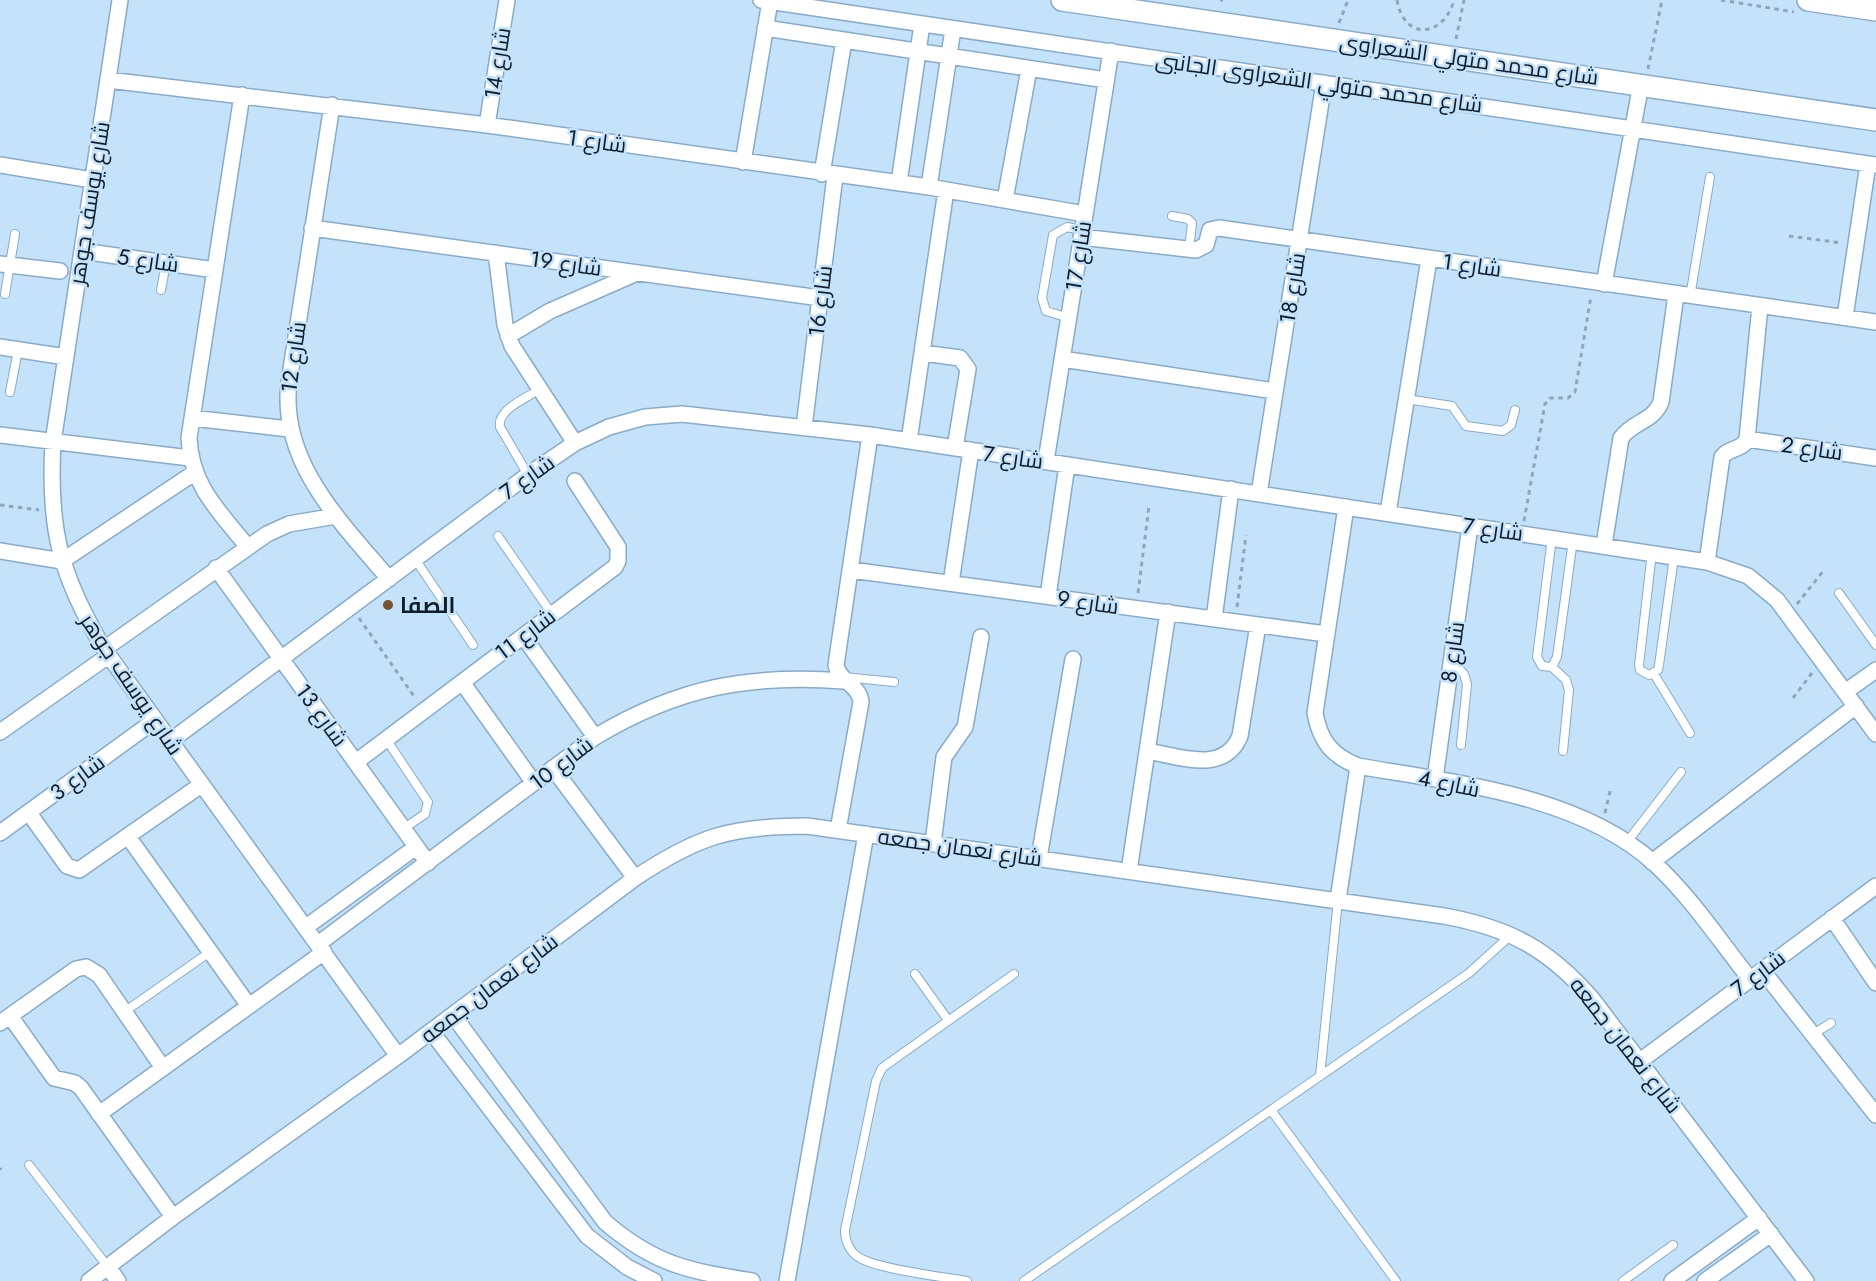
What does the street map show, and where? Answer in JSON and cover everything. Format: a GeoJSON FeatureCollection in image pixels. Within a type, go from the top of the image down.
{"type":"FeatureCollection","features":[{"type":"Feature","properties":{"kind":"street","name":"شارع يوسف جوهر"},"geometry":{"type":"LineString","coordinates":[[120,0],[53,442],[51,482],[55,537],[74,593],[106,653],[398,1056]]}},
{"type":"Feature","properties":{"kind":"street","name":"شارع 14"},"geometry":{"type":"LineString","coordinates":[[487,125],[507,0]]}},
{"type":"Feature","properties":{"kind":"street","name":"شارع محمد متولي الشعراوى"},"geometry":{"type":"LineString","coordinates":[[1062,0],[1876,120]]}},
{"type":"Feature","properties":{"kind":"street"},"geometry":{"type":"LineString","coordinates":[[1808,0],[1876,10]]}},
{"type":"Feature","properties":{"kind":"street"},"geometry":{"type":"LineString","coordinates":[[743,162],[765,28],[766,1]]}},
{"type":"Feature","properties":{"kind":"street","name":"شارع محمد متولي الشعراوى الجانبى"},"geometry":{"type":"LineString","coordinates":[[766,1],[1872,164]]}},
{"type":"Feature","properties":{"kind":"street"},"geometry":{"type":"LineString","coordinates":[[899,183],[922,24]]}},
{"type":"Feature","properties":{"kind":"street"},"geometry":{"type":"LineString","coordinates":[[765,28],[1106,80]]}},
{"type":"Feature","properties":{"kind":"street"},"geometry":{"type":"LineString","coordinates":[[929,188],[953,29]]}},
{"type":"Feature","properties":{"kind":"street","name":"شارع 16"},"geometry":{"type":"LineString","coordinates":[[804,427],[820,298],[828,175],[844,40]]}},
{"type":"Feature","properties":{"kind":"street","name":"شارع 17"},"geometry":{"type":"LineString","coordinates":[[1046,461],[1111,51]]}},
{"type":"Feature","properties":{"kind":"street"},"geometry":{"type":"LineString","coordinates":[[1005,200],[1029,69]]}},
{"type":"Feature","properties":{"kind":"street","name":"شارع 1"},"geometry":{"type":"LineString","coordinates":[[108,80],[487,125],[946,190],[1005,200],[1083,227],[1189,250],[1203,248],[1210,230],[1216,228],[1876,322]]}},
{"type":"Feature","properties":{"kind":"street","name":"شارع 18"},"geometry":{"type":"LineString","coordinates":[[1259,494],[1324,83]]}},
{"type":"Feature","properties":{"kind":"street"},"geometry":{"type":"LineString","coordinates":[[1599,284],[1643,85]]}},
{"type":"Feature","properties":{"kind":"street"},"geometry":{"type":"LineString","coordinates":[[242,95],[192,418],[190,458],[201,488],[247,546]]}},
{"type":"Feature","properties":{"kind":"street","name":"شارع 12"},"geometry":{"type":"LineString","coordinates":[[332,105],[288,389],[290,429],[299,458],[336,516],[389,579]]}},
{"type":"Feature","properties":{"kind":"street"},"geometry":{"type":"LineString","coordinates":[[1845,317],[1872,164]]}},
{"type":"Feature","properties":{"kind":"street"},"geometry":{"type":"LineString","coordinates":[[0,165],[92,180]]}},
{"type":"Feature","properties":{"kind":"street"},"geometry":{"type":"LineString","coordinates":[[909,441],[946,190]]}},
{"type":"Feature","properties":{"kind":"street","name":"شارع 19"},"geometry":{"type":"LineString","coordinates":[[312,228],[820,298]]}},
{"type":"Feature","properties":{"kind":"street","name":"شارع 5"},"geometry":{"type":"LineString","coordinates":[[82,251],[215,270]]}},
{"type":"Feature","properties":{"kind":"street"},"geometry":{"type":"LineString","coordinates":[[495,253],[508,336],[575,443]]}},
{"type":"Feature","properties":{"kind":"street"},"geometry":{"type":"LineString","coordinates":[[1388,513],[1429,259]]}},
{"type":"Feature","properties":{"kind":"street"},"geometry":{"type":"LineString","coordinates":[[5,265],[60,271]]}},
{"type":"Feature","properties":{"kind":"street"},"geometry":{"type":"LineString","coordinates":[[508,336],[550,311],[639,273]]}},
{"type":"Feature","properties":{"kind":"street"},"geometry":{"type":"LineString","coordinates":[[1604,545],[1621,438],[1633,426],[1654,415],[1661,402],[1683,296]]}},
{"type":"Feature","properties":{"kind":"street"},"geometry":{"type":"LineString","coordinates":[[1707,562],[1722,457],[1727,451],[1742,446],[1747,439],[1760,306]]}},
{"type":"Feature","properties":{"kind":"street"},"geometry":{"type":"LineString","coordinates":[[0,347],[66,357]]}},
{"type":"Feature","properties":{"kind":"street"},"geometry":{"type":"LineString","coordinates":[[922,353],[960,358],[968,369],[955,448]]}},
{"type":"Feature","properties":{"kind":"street"},"geometry":{"type":"LineString","coordinates":[[1062,359],[1275,391]]}},
{"type":"Feature","properties":{"kind":"street","name":"شارع 7"},"geometry":{"type":"LineString","coordinates":[[170,742],[528,475],[575,443],[609,427],[645,417],[682,414],[870,435],[1674,555],[1707,562],[1748,576],[1765,588],[1788,614],[1876,734]]}},
{"type":"Feature","properties":{"kind":"street"},"geometry":{"type":"LineString","coordinates":[[192,418],[290,429]]}},
{"type":"Feature","properties":{"kind":"street"},"geometry":{"type":"LineString","coordinates":[[0,435],[190,458]]}},
{"type":"Feature","properties":{"kind":"street"},"geometry":{"type":"LineString","coordinates":[[838,830],[861,702],[856,689],[842,679],[836,665],[870,435]]}},
{"type":"Feature","properties":{"kind":"street","name":"شارع 2"},"geometry":{"type":"LineString","coordinates":[[1747,439],[1876,458]]}},
{"type":"Feature","properties":{"kind":"street"},"geometry":{"type":"LineString","coordinates":[[951,583],[971,450]]}},
{"type":"Feature","properties":{"kind":"street"},"geometry":{"type":"LineString","coordinates":[[1047,596],[1067,465]]}},
{"type":"Feature","properties":{"kind":"street"},"geometry":{"type":"LineString","coordinates":[[0,550],[62,561],[194,473]]}},
{"type":"Feature","properties":{"kind":"street","name":"شارع 11"},"geometry":{"type":"LineString","coordinates":[[356,762],[615,567],[619,554],[614,541],[575,481]]}},
{"type":"Feature","properties":{"kind":"street"},"geometry":{"type":"LineString","coordinates":[[1214,619],[1231,489]]}},
{"type":"Feature","properties":{"kind":"street","name":"شارع 4"},"geometry":{"type":"LineString","coordinates":[[1346,507],[1315,713],[1318,731],[1328,747],[1341,759],[1358,766],[1435,779],[1540,802],[1601,826],[1627,842],[1652,862],[1689,900],[1813,1034],[1876,1115]]}},
{"type":"Feature","properties":{"kind":"street"},"geometry":{"type":"LineString","coordinates":[[0,732],[247,546],[289,524],[336,516]]}},
{"type":"Feature","properties":{"kind":"street","name":"شارع 8"},"geometry":{"type":"LineString","coordinates":[[1435,779],[1470,526]]}},
{"type":"Feature","properties":{"kind":"street","name":"شارع 13"},"geometry":{"type":"LineString","coordinates":[[216,568],[428,862]]}},
{"type":"Feature","properties":{"kind":"street","name":"شارع 9"},"geometry":{"type":"LineString","coordinates":[[851,570],[1326,634]]}},
{"type":"Feature","properties":{"kind":"street"},"geometry":{"type":"LineString","coordinates":[[1129,871],[1168,612]]}},
{"type":"Feature","properties":{"kind":"street"},"geometry":{"type":"LineString","coordinates":[[1147,751],[1207,761],[1228,755],[1236,746],[1240,736],[1258,625]]}},
{"type":"Feature","properties":{"kind":"street"},"geometry":{"type":"LineString","coordinates":[[523,636],[595,737]]}},
{"type":"Feature","properties":{"kind":"street"},"geometry":{"type":"LineString","coordinates":[[933,843],[944,757],[965,727],[981,637]]}},
{"type":"Feature","properties":{"kind":"street"},"geometry":{"type":"LineString","coordinates":[[1039,858],[1073,659]]}},
{"type":"Feature","properties":{"kind":"street"},"geometry":{"type":"LineString","coordinates":[[1845,692],[1876,670]]}},
{"type":"Feature","properties":{"kind":"street","name":"شارع 10"},"geometry":{"type":"LineString","coordinates":[[99,1114],[249,1006],[428,862],[595,737],[643,710],[714,686],[779,678],[842,679]]}},
{"type":"Feature","properties":{"kind":"street"},"geometry":{"type":"LineString","coordinates":[[462,682],[534,783]]}},
{"type":"Feature","properties":{"kind":"street"},"geometry":{"type":"LineString","coordinates":[[1652,862],[1856,706]]}},
{"type":"Feature","properties":{"kind":"street","name":"شارع 3"},"geometry":{"type":"LineString","coordinates":[[0,833],[154,721]]}},
{"type":"Feature","properties":{"kind":"street"},"geometry":{"type":"LineString","coordinates":[[1338,900],[1358,766]]}},
{"type":"Feature","properties":{"kind":"street"},"geometry":{"type":"LineString","coordinates":[[553,768],[635,878]]}},
{"type":"Feature","properties":{"kind":"street"},"geometry":{"type":"LineString","coordinates":[[29,813],[67,866],[75,870],[87,867],[201,785]]}},
{"type":"Feature","properties":{"kind":"street","name":"شارع نعمان جمعه"},"geometry":{"type":"LineString","coordinates":[[89,1281],[173,1217],[398,1056],[635,878],[676,851],[718,834],[762,826],[807,825],[1338,900],[1479,922],[1512,934],[1543,951],[1570,973],[1759,1218],[1800,1279]]}},
{"type":"Feature","properties":{"kind":"street"},"geometry":{"type":"LineString","coordinates":[[787,1281],[866,834]]}},
{"type":"Feature","properties":{"kind":"street"},"geometry":{"type":"LineString","coordinates":[[129,837],[249,1006]]}},
{"type":"Feature","properties":{"kind":"street"},"geometry":{"type":"LineString","coordinates":[[306,927],[416,847]]}},
{"type":"Feature","properties":{"kind":"street","name":"شارع 7"},"geometry":{"type":"LineString","coordinates":[[1640,1061],[1876,886]]}},
{"type":"Feature","properties":{"kind":"street"},"geometry":{"type":"LineString","coordinates":[[1832,918],[1876,983]]}},
{"type":"Feature","properties":{"kind":"street"},"geometry":{"type":"LineString","coordinates":[[163,1068],[99,975],[86,967],[76,969],[5,1019],[51,1074],[58,1080],[78,1085],[173,1217]]}},
{"type":"Feature","properties":{"kind":"street"},"geometry":{"type":"LineString","coordinates":[[453,1015],[605,1222],[628,1241],[654,1257],[682,1268],[752,1281]]}},
{"type":"Feature","properties":{"kind":"street"},"geometry":{"type":"LineString","coordinates":[[431,1031],[587,1236],[627,1268],[654,1281]]}},
{"type":"Feature","properties":{"kind":"street"},"geometry":{"type":"LineString","coordinates":[[1672,1281],[1759,1218]]}},
{"type":"Feature","properties":{"kind":"street"},"geometry":{"type":"LineString","coordinates":[[1705,1281],[1771,1234]]}},
{"type":"Feature","properties":{"kind":"street"},"geometry":{"type":"LineString","coordinates":[[108,1267],[118,1281]]}},
{"type":"Feature","properties":{"kind":"lane"},"geometry":{"type":"LineString","coordinates":[[1683,296],[1710,177]]}},
{"type":"Feature","properties":{"kind":"lane"},"geometry":{"type":"LineString","coordinates":[[1172,216],[1192,222],[1189,250]]}},
{"type":"Feature","properties":{"kind":"lane"},"geometry":{"type":"LineString","coordinates":[[1069,318],[1046,311],[1042,303],[1043,286],[1053,235],[1067,227],[1083,227]]}},
{"type":"Feature","properties":{"kind":"lane"},"geometry":{"type":"LineString","coordinates":[[5,294],[5,265],[15,234]]}},
{"type":"Feature","properties":{"kind":"lane"},"geometry":{"type":"LineString","coordinates":[[161,290],[166,263]]}},
{"type":"Feature","properties":{"kind":"lane"},"geometry":{"type":"LineString","coordinates":[[10,392],[18,350]]}},
{"type":"Feature","properties":{"kind":"lane"},"geometry":{"type":"LineString","coordinates":[[528,475],[500,427],[499,419],[503,413],[540,389]]}},
{"type":"Feature","properties":{"kind":"lane"},"geometry":{"type":"LineString","coordinates":[[1406,399],[1452,406],[1466,426],[1503,431],[1511,426],[1515,410]]}},
{"type":"Feature","properties":{"kind":"lane"},"geometry":{"type":"LineString","coordinates":[[498,536],[552,614]]}},
{"type":"Feature","properties":{"kind":"lane"},"geometry":{"type":"LineString","coordinates":[[1552,537],[1537,657],[1542,666],[1552,667],[1566,680],[1569,690],[1563,751]]}},
{"type":"Feature","properties":{"kind":"lane"},"geometry":{"type":"LineString","coordinates":[[1552,667],[1557,657],[1573,540]]}},
{"type":"Feature","properties":{"kind":"lane"},"geometry":{"type":"LineString","coordinates":[[1652,552],[1639,664],[1644,673],[1654,674]]}},
{"type":"Feature","properties":{"kind":"lane"},"geometry":{"type":"LineString","coordinates":[[1654,674],[1659,665],[1674,555]]}},
{"type":"Feature","properties":{"kind":"lane"},"geometry":{"type":"LineString","coordinates":[[415,559],[473,645]]}},
{"type":"Feature","properties":{"kind":"lane"},"geometry":{"type":"LineString","coordinates":[[1839,593],[1876,645]]}},
{"type":"Feature","properties":{"kind":"lane"},"geometry":{"type":"LineString","coordinates":[[1451,661],[1464,674],[1467,684],[1461,745]]}},
{"type":"Feature","properties":{"kind":"lane"},"geometry":{"type":"LineString","coordinates":[[1654,674],[1690,733]]}},
{"type":"Feature","properties":{"kind":"lane"},"geometry":{"type":"LineString","coordinates":[[842,679],[894,682]]}},
{"type":"Feature","properties":{"kind":"lane"},"geometry":{"type":"LineString","coordinates":[[386,739],[428,802],[425,814],[404,829]]}},
{"type":"Feature","properties":{"kind":"lane"},"geometry":{"type":"LineString","coordinates":[[1627,842],[1681,771]]}},
{"type":"Feature","properties":{"kind":"lane"},"geometry":{"type":"LineString","coordinates":[[1320,1076],[1338,900]]}},
{"type":"Feature","properties":{"kind":"lane"},"geometry":{"type":"LineString","coordinates":[[1024,1281],[1469,973],[1512,934]]}},
{"type":"Feature","properties":{"kind":"lane"},"geometry":{"type":"LineString","coordinates":[[124,1012],[210,952]]}},
{"type":"Feature","properties":{"kind":"lane"},"geometry":{"type":"LineString","coordinates":[[915,974],[948,1020]]}},
{"type":"Feature","properties":{"kind":"lane"},"geometry":{"type":"LineString","coordinates":[[967,1281],[870,1263],[858,1258],[845,1237],[876,1081],[882,1068],[1014,974]]}},
{"type":"Feature","properties":{"kind":"lane"},"geometry":{"type":"LineString","coordinates":[[1813,1034],[1831,1023]]}},
{"type":"Feature","properties":{"kind":"lane"},"geometry":{"type":"LineString","coordinates":[[1271,1110],[1396,1281]]}},
{"type":"Feature","properties":{"kind":"lane"},"geometry":{"type":"LineString","coordinates":[[29,1165],[108,1267]]}},
{"type":"Feature","properties":{"kind":"lane"},"geometry":{"type":"LineString","coordinates":[[1623,1281],[1673,1245]]}},
{"type":"Feature","properties":{"kind":"path"},"geometry":{"type":"LineString","coordinates":[[1340,23],[1348,0]]}},
{"type":"Feature","properties":{"kind":"path"},"geometry":{"type":"LineString","coordinates":[[1397,0],[1404,22],[1417,29],[1428,29],[1443,23],[1451,11],[1454,0]]}},
{"type":"Feature","properties":{"kind":"path"},"geometry":{"type":"LineString","coordinates":[[1454,57],[1464,0]]}},
{"type":"Feature","properties":{"kind":"path"},"geometry":{"type":"LineString","coordinates":[[1643,85],[1662,0]]}},
{"type":"Feature","properties":{"kind":"path"},"geometry":{"type":"LineString","coordinates":[[1789,236],[1856,245]]}},
{"type":"Feature","properties":{"kind":"path"},"geometry":{"type":"LineString","coordinates":[[1522,533],[1545,404],[1550,398],[1568,398],[1575,392],[1599,284]]}},
{"type":"Feature","properties":{"kind":"path"},"geometry":{"type":"LineString","coordinates":[[0,505],[53,512]]}},
{"type":"Feature","properties":{"kind":"path"},"geometry":{"type":"LineString","coordinates":[[1136,608],[1149,506]]}},
{"type":"Feature","properties":{"kind":"path"},"geometry":{"type":"LineString","coordinates":[[1235,622],[1246,535]]}},
{"type":"Feature","properties":{"kind":"path"},"geometry":{"type":"LineString","coordinates":[[1788,614],[1824,570]]}},
{"type":"Feature","properties":{"kind":"path"},"geometry":{"type":"LineString","coordinates":[[351,607],[424,710]]}},
{"type":"Feature","properties":{"kind":"path"},"geometry":{"type":"LineString","coordinates":[[1792,698],[1822,660]]}},
{"type":"Feature","properties":{"kind":"path"},"geometry":{"type":"LineString","coordinates":[[1601,826],[1611,788]]}},
{"type":"Feature","properties":{"kind":"place","name":"الصفا"},"geometry":{"type":"Point","coordinates":[388,605]}}]}
